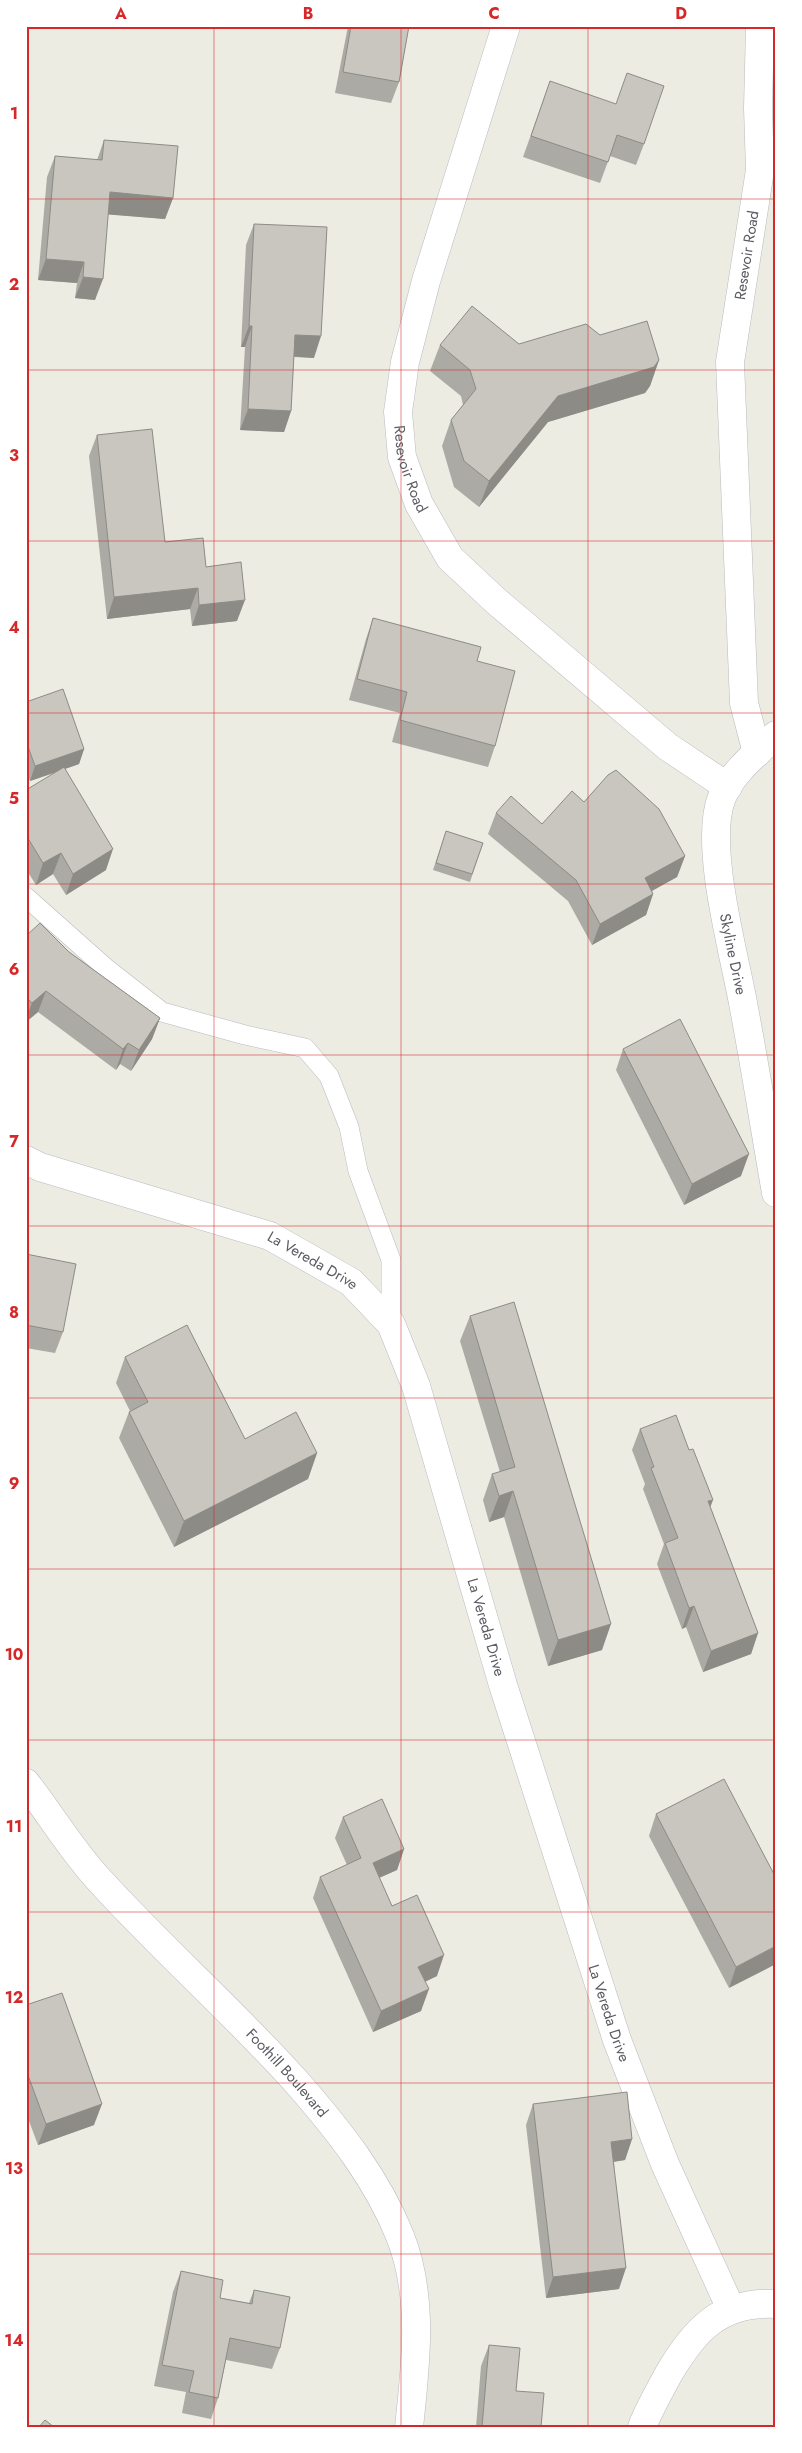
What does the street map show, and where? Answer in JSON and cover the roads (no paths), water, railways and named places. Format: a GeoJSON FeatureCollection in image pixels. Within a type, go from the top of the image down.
{"type":"FeatureCollection","features":[{"type":"Feature","properties":{"kind":"street","name":"Resevoir Road"},"geometry":{"type":"LineString","coordinates":[[506,26],[426,281],[405,362],[398,412],[402,457],[419,504],[450,558],[496,601],[668,746],[728,787]]}},
{"type":"Feature","properties":{"kind":"street","name":"Resevoir Road"},"geometry":{"type":"LineString","coordinates":[[760,26],[758,108],[760,170],[730,362],[744,703],[766,744]]}},
{"type":"Feature","properties":{"kind":"street","name":"Skyline Drive"},"geometry":{"type":"LineString","coordinates":[[766,744],[728,787],[721,798],[717,818],[719,877],[776,1193]]}},
{"type":"Feature","properties":{"kind":"street","name":"La Vereda Drive"},"geometry":{"type":"LineString","coordinates":[[26,1160],[40,1167],[270,1236],[351,1282],[391,1324],[416,1386],[500,1676],[617,2040],[666,2164],[731,2309]]}},
{"type":"Feature","properties":{"kind":"street","name":"Foothill Boulevard"},"geometry":{"type":"LineString","coordinates":[[26,1782],[100,1882],[268,2050],[325,2115],[353,2150],[378,2191],[401,2237],[412,2285],[416,2318],[416,2370],[410,2427]]}},
{"type":"Feature","properties":{"kind":"street"},"geometry":{"type":"LineString","coordinates":[[642,2427],[681,2354],[694,2336],[710,2321],[731,2309],[763,2303],[776,2304]]}},
{"type":"Feature","properties":{"kind":"lane"},"geometry":{"type":"LineString","coordinates":[[26,897],[106,969],[162,1012],[245,1036],[305,1048],[329,1076],[348,1127],[358,1171],[391,1260],[391,1324]]}}]}
